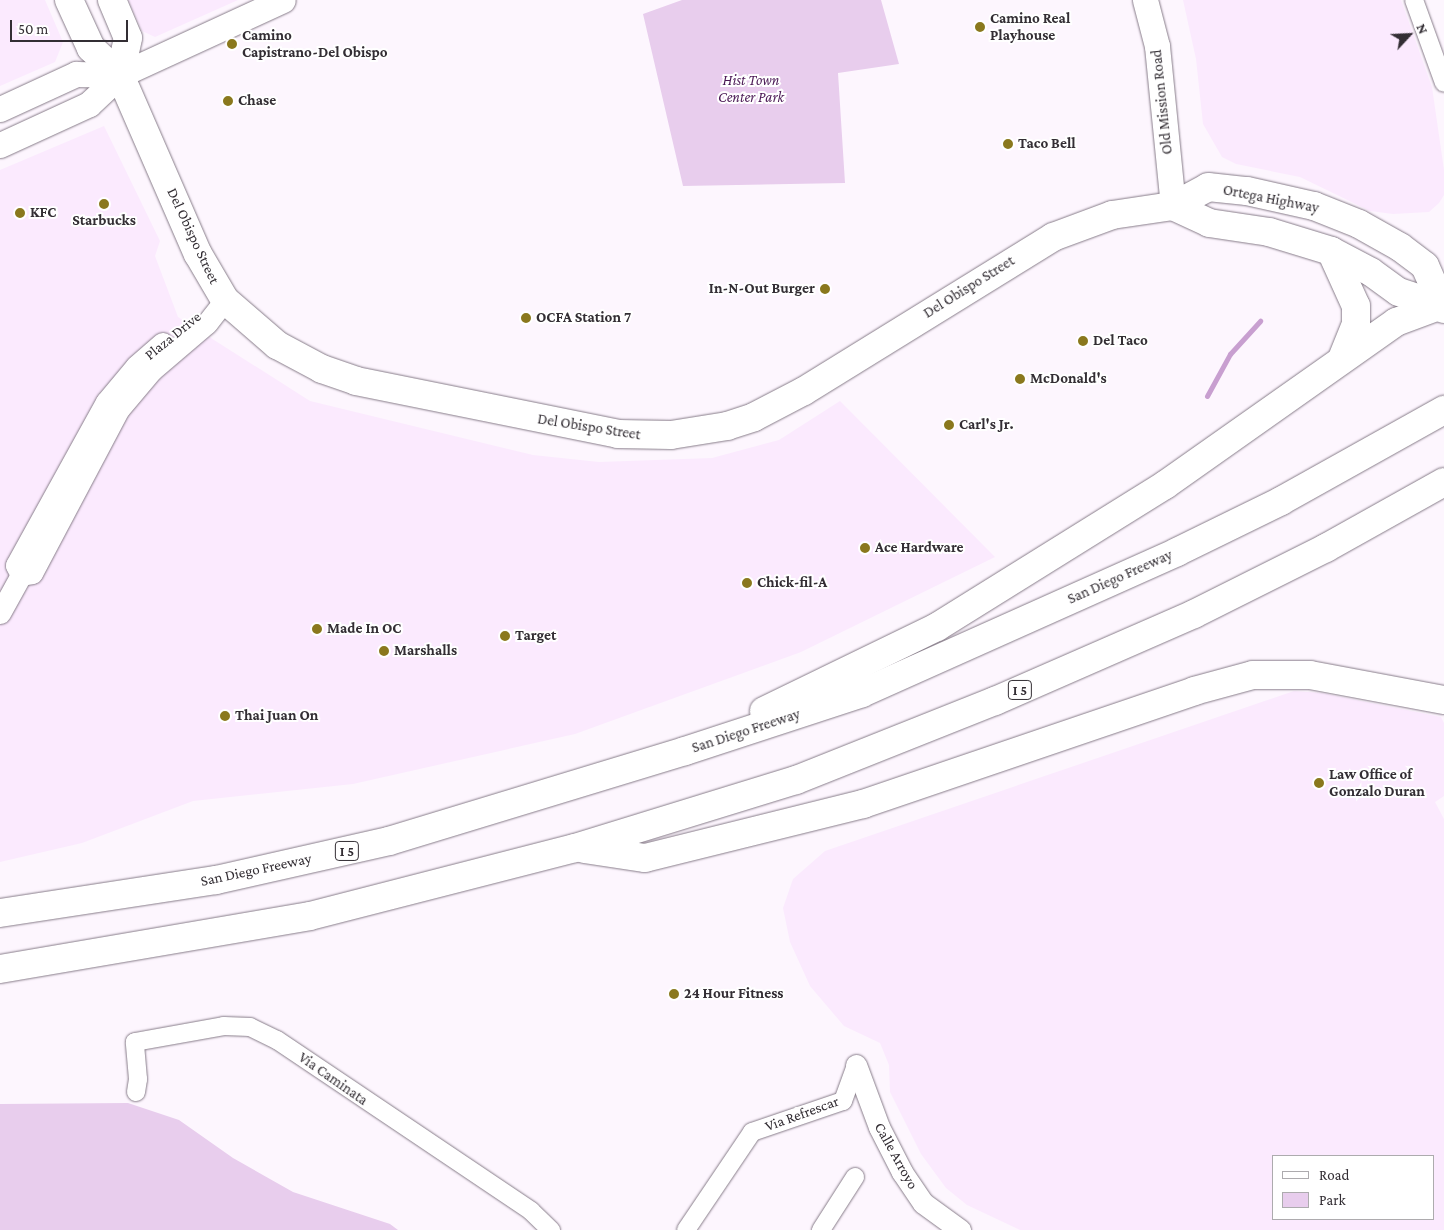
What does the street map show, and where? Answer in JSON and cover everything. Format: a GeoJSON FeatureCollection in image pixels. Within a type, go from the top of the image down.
{"type":"FeatureCollection","features":[{"type":"Feature","properties":{"kind":"main road","name":"Del Obispo Street"},"geometry":{"type":"LineString","coordinates":[[69,0],[91,48],[120,75],[198,254],[225,300],[277,345],[322,369],[356,381],[618,434],[671,435],[727,426],[779,405],[1052,237],[1112,215],[1173,206]]}},
{"type":"Feature","properties":{"kind":"main road"},"geometry":{"type":"LineString","coordinates":[[112,0],[128,38],[120,75]]}},
{"type":"Feature","properties":{"kind":"main road"},"geometry":{"type":"LineString","coordinates":[[0,145],[89,104],[120,75],[283,0]]}},
{"type":"Feature","properties":{"kind":"main road","name":"Old Mission Road"},"geometry":{"type":"LineString","coordinates":[[1145,0],[1157,46],[1173,206]]}},
{"type":"Feature","properties":{"kind":"main road"},"geometry":{"type":"LineString","coordinates":[[0,110],[76,74],[120,75]]}},
{"type":"Feature","properties":{"kind":"main road","name":"Ortega Highway"},"geometry":{"type":"LineString","coordinates":[[1173,206],[1208,188],[1276,197],[1332,212],[1379,234],[1425,266],[1443,306]]}},
{"type":"Feature","properties":{"kind":"main road"},"geometry":{"type":"LineString","coordinates":[[1173,206],[1209,223],[1269,232],[1331,251],[1372,272],[1399,292],[1443,306]]}},
{"type":"Feature","properties":{"kind":"main road"},"geometry":{"type":"LineString","coordinates":[[1331,251],[1356,306],[1356,324],[1343,356]]}},
{"type":"Feature","properties":{"kind":"main road"},"geometry":{"type":"LineString","coordinates":[[685,751],[937,627],[1165,485],[1343,356],[1396,322],[1443,306]]}},
{"type":"Feature","properties":{"kind":"main road","name":"San Diego Freeway"},"geometry":{"type":"LineString","coordinates":[[0,913],[216,880],[379,843],[685,751],[862,693],[1177,552],[1281,501],[1444,410]]}},
{"type":"Feature","properties":{"kind":"main road","name":"I 5"},"geometry":{"type":"LineString","coordinates":[[0,969],[310,916],[575,848],[796,780],[995,701],[1194,614],[1326,548],[1444,482]]}},
{"type":"Feature","properties":{"kind":"main road"},"geometry":{"type":"LineString","coordinates":[[575,848],[645,858],[863,804],[1194,691],[1253,675],[1310,675],[1444,700]]}},
{"type":"Feature","properties":{"kind":"street"},"geometry":{"type":"LineString","coordinates":[[1414,0],[1444,83]]}},
{"type":"Feature","properties":{"kind":"street","name":"Plaza Drive"},"geometry":{"type":"LineString","coordinates":[[0,613],[21,575],[16,565],[106,402],[136,366],[187,321],[225,300]]}},
{"type":"Feature","properties":{"kind":"street","name":"Via Caminata"},"geometry":{"type":"LineString","coordinates":[[136,1092],[138,1079],[134,1042],[224,1026],[250,1027],[277,1040],[531,1210],[551,1230]]}},
{"type":"Feature","properties":{"kind":"street","name":"Via Refrescar"},"geometry":{"type":"LineString","coordinates":[[686,1230],[752,1132],[843,1101],[856,1065]]}},
{"type":"Feature","properties":{"kind":"street","name":"Calle Arroyo"},"geometry":{"type":"LineString","coordinates":[[856,1065],[879,1127],[902,1172],[923,1203],[960,1230]]}},
{"type":"Feature","properties":{"kind":"street"},"geometry":{"type":"LineString","coordinates":[[821,1230],[856,1177]]}},
{"type":"Feature","properties":{"kind":"shaded area"},"geometry":{"type":"Polygon","coordinates":[[[0,0],[45,0],[63,42],[55,62],[0,86],[0,0]]]}},
{"type":"Feature","properties":{"kind":"shaded area"},"geometry":{"type":"Polygon","coordinates":[[[128,0],[238,0],[155,37],[142,31],[128,0]]]}},
{"type":"Feature","properties":{"kind":"shaded area"},"geometry":{"type":"Polygon","coordinates":[[[1183,0],[1401,0],[1432,87],[1444,170],[1444,195],[1439,203],[1429,212],[1393,214],[1370,211],[1300,177],[1236,164],[1222,157],[1203,124],[1196,59],[1183,0]]]}},
{"type":"Feature","properties":{"kind":"shaded area"},"geometry":{"type":"Polygon","coordinates":[[[104,126],[160,241],[155,256],[178,317],[310,401],[533,455],[599,462],[712,458],[779,440],[840,401],[995,557],[801,652],[575,734],[353,784],[193,801],[82,843],[0,862],[0,170],[104,126]]]}},
{"type":"Feature","properties":{"kind":"shaded area"},"geometry":{"type":"Polygon","coordinates":[[[1294,691],[1322,693],[1441,717],[1444,723],[1444,796],[1435,802],[1444,819],[1444,1230],[1020,1230],[967,1205],[946,1188],[921,1154],[890,1092],[889,1065],[880,1043],[844,1026],[810,986],[790,942],[783,908],[793,879],[825,851],[1294,691]]]}},
{"type":"Feature","properties":{"kind":"green space","name":"Hist Town Center Park"},"geometry":{"type":"Polygon","coordinates":[[[682,0],[881,0],[899,64],[838,73],[845,183],[683,186],[643,14],[682,0]]]}},
{"type":"Feature","properties":{"kind":"green space"},"geometry":{"type":"Polygon","coordinates":[[[128,1103],[179,1120],[233,1158],[293,1192],[390,1224],[398,1230],[0,1230],[0,1104],[128,1103]]]}},
{"type":"Feature","properties":{"kind":"waterway"},"geometry":{"type":"LineString","coordinates":[[1207,396],[1230,354],[1260,321]]}},
{"type":"Feature","properties":{"kind":"place","name":"Camino Real Playhouse"},"geometry":{"type":"Point","coordinates":[980,27]}},
{"type":"Feature","properties":{"kind":"place","name":"Camino Capistrano-Del Obispo"},"geometry":{"type":"Point","coordinates":[232,44]}},
{"type":"Feature","properties":{"kind":"place","name":"Chase"},"geometry":{"type":"Point","coordinates":[228,101]}},
{"type":"Feature","properties":{"kind":"place","name":"Taco Bell"},"geometry":{"type":"Point","coordinates":[1008,144]}},
{"type":"Feature","properties":{"kind":"place","name":"Starbucks"},"geometry":{"type":"Point","coordinates":[104,204]}},
{"type":"Feature","properties":{"kind":"place","name":"KFC"},"geometry":{"type":"Point","coordinates":[20,213]}},
{"type":"Feature","properties":{"kind":"place","name":"In-N-Out Burger"},"geometry":{"type":"Point","coordinates":[825,289]}},
{"type":"Feature","properties":{"kind":"place","name":"OCFA Station 7"},"geometry":{"type":"Point","coordinates":[526,318]}},
{"type":"Feature","properties":{"kind":"place","name":"Del Taco"},"geometry":{"type":"Point","coordinates":[1083,341]}},
{"type":"Feature","properties":{"kind":"place","name":"McDonald's"},"geometry":{"type":"Point","coordinates":[1020,379]}},
{"type":"Feature","properties":{"kind":"place","name":"Carl's Jr."},"geometry":{"type":"Point","coordinates":[949,425]}},
{"type":"Feature","properties":{"kind":"place","name":"Ace Hardware"},"geometry":{"type":"Point","coordinates":[865,548]}},
{"type":"Feature","properties":{"kind":"place","name":"Chick-fil-A"},"geometry":{"type":"Point","coordinates":[747,583]}},
{"type":"Feature","properties":{"kind":"place","name":"Made In OC"},"geometry":{"type":"Point","coordinates":[317,629]}},
{"type":"Feature","properties":{"kind":"place","name":"Target"},"geometry":{"type":"Point","coordinates":[505,636]}},
{"type":"Feature","properties":{"kind":"place","name":"Marshalls"},"geometry":{"type":"Point","coordinates":[384,651]}},
{"type":"Feature","properties":{"kind":"place","name":"Thai Juan On"},"geometry":{"type":"Point","coordinates":[225,716]}},
{"type":"Feature","properties":{"kind":"place","name":"Law Office of Gonzalo Duran"},"geometry":{"type":"Point","coordinates":[1319,783]}},
{"type":"Feature","properties":{"kind":"place","name":"24 Hour Fitness"},"geometry":{"type":"Point","coordinates":[674,994]}}]}
